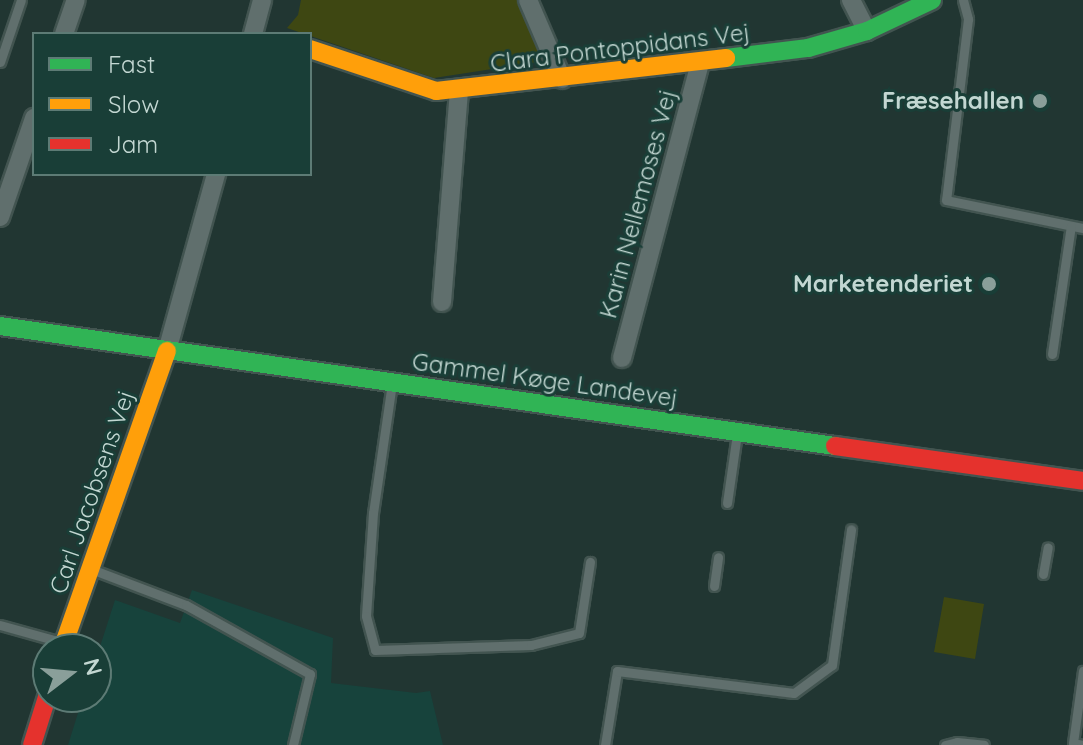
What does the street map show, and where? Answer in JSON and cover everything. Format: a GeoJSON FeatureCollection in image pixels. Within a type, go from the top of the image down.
{"type":"FeatureCollection","features":[{"type":"Feature","properties":{"kind":"street"},"geometry":{"type":"LineString","coordinates":[[65,32],[76,0]]}},
{"type":"Feature","properties":{"kind":"street"},"geometry":{"type":"LineString","coordinates":[[258,32],[262,0]]}},
{"type":"Feature","properties":{"kind":"street"},"geometry":{"type":"LineString","coordinates":[[528,0],[562,79]]}},
{"type":"Feature","properties":{"kind":"street"},"geometry":{"type":"LineString","coordinates":[[851,0],[867,31]]}},
{"type":"Feature","properties":{"kind":"street","name":"Clara Pontoppidans Vej"},"geometry":{"type":"LineString","coordinates":[[312,50],[436,91],[459,91],[799,50],[867,31],[932,0]]}},
{"type":"Feature","properties":{"kind":"street","name":"Karin Nellemoses Vej"},"geometry":{"type":"LineString","coordinates":[[622,358],[700,62]]}},
{"type":"Feature","properties":{"kind":"street"},"geometry":{"type":"LineString","coordinates":[[442,302],[459,91]]}},
{"type":"Feature","properties":{"kind":"street"},"geometry":{"type":"LineString","coordinates":[[0,217],[32,124]]}},
{"type":"Feature","properties":{"kind":"street"},"geometry":{"type":"LineString","coordinates":[[167,351],[215,176]]}},
{"type":"Feature","properties":{"kind":"street","name":"Gammel Køge Landevej"},"geometry":{"type":"LineString","coordinates":[[0,326],[1083,481]]}},
{"type":"Feature","properties":{"kind":"street","name":"Carl Jacobsens Vej"},"geometry":{"type":"LineString","coordinates":[[68,633],[167,351]]}},
{"type":"Feature","properties":{"kind":"street"},"geometry":{"type":"LineString","coordinates":[[32,745],[42,713]]}},
{"type":"Feature","properties":{"kind":"lane"},"geometry":{"type":"LineString","coordinates":[[0,62],[21,0]]}},
{"type":"Feature","properties":{"kind":"lane"},"geometry":{"type":"LineString","coordinates":[[963,0],[968,19],[946,200],[1083,228]]}},
{"type":"Feature","properties":{"kind":"lane"},"geometry":{"type":"LineString","coordinates":[[1052,354],[1071,226]]}},
{"type":"Feature","properties":{"kind":"lane"},"geometry":{"type":"LineString","coordinates":[[392,383],[373,513],[366,616],[375,650],[531,645],[579,633],[590,562]]}},
{"type":"Feature","properties":{"kind":"lane"},"geometry":{"type":"LineString","coordinates":[[727,503],[738,431]]}},
{"type":"Feature","properties":{"kind":"lane"},"geometry":{"type":"LineString","coordinates":[[605,745],[617,671],[794,693],[832,665],[851,529]]}},
{"type":"Feature","properties":{"kind":"lane"},"geometry":{"type":"LineString","coordinates":[[1043,574],[1048,547]]}},
{"type":"Feature","properties":{"kind":"lane"},"geometry":{"type":"LineString","coordinates":[[714,586],[718,557]]}},
{"type":"Feature","properties":{"kind":"lane"},"geometry":{"type":"LineString","coordinates":[[91,569],[186,605],[310,674],[293,745]]}},
{"type":"Feature","properties":{"kind":"lane"},"geometry":{"type":"LineString","coordinates":[[0,625],[32,636]]}},
{"type":"Feature","properties":{"kind":"lane"},"geometry":{"type":"LineString","coordinates":[[1075,744],[1083,671]]}},
{"type":"Feature","properties":{"kind":"lane"},"geometry":{"type":"LineString","coordinates":[[945,745],[957,742],[984,745]]}},
{"type":"Feature","properties":{"kind":"shaded area"},"geometry":{"type":"Polygon","coordinates":[[[192,590],[333,638],[331,683],[416,693],[430,691],[443,745],[68,745],[78,713],[112,713],[112,633],[104,633],[115,600],[180,623],[192,590]]]}},
{"type":"Feature","properties":{"kind":"green space"},"geometry":{"type":"Polygon","coordinates":[[[301,0],[519,0],[543,51],[538,62],[434,78],[312,37],[312,32],[287,28],[298,15],[301,0]]]}},
{"type":"Feature","properties":{"kind":"green space"},"geometry":{"type":"Polygon","coordinates":[[[944,597],[984,604],[975,659],[934,652],[944,597]]]}},
{"type":"Feature","properties":{"kind":"traffic: fast"},"geometry":{"type":"LineString","coordinates":[[726,58],[808,48],[867,31],[932,0]]}},
{"type":"Feature","properties":{"kind":"traffic: fast"},"geometry":{"type":"LineString","coordinates":[[0,326],[835,446]]}},
{"type":"Feature","properties":{"kind":"traffic: slow"},"geometry":{"type":"LineString","coordinates":[[312,50],[436,91],[726,58]]}},
{"type":"Feature","properties":{"kind":"traffic: slow"},"geometry":{"type":"LineString","coordinates":[[68,633],[167,351]]}},
{"type":"Feature","properties":{"kind":"traffic: jam"},"geometry":{"type":"LineString","coordinates":[[835,446],[1083,481]]}},
{"type":"Feature","properties":{"kind":"traffic: jam"},"geometry":{"type":"LineString","coordinates":[[32,745],[42,713]]}},
{"type":"Feature","properties":{"kind":"place","name":"Fræsehallen"},"geometry":{"type":"Point","coordinates":[1040,101]}},
{"type":"Feature","properties":{"kind":"place","name":"Marketenderiet"},"geometry":{"type":"Point","coordinates":[989,284]}}]}
